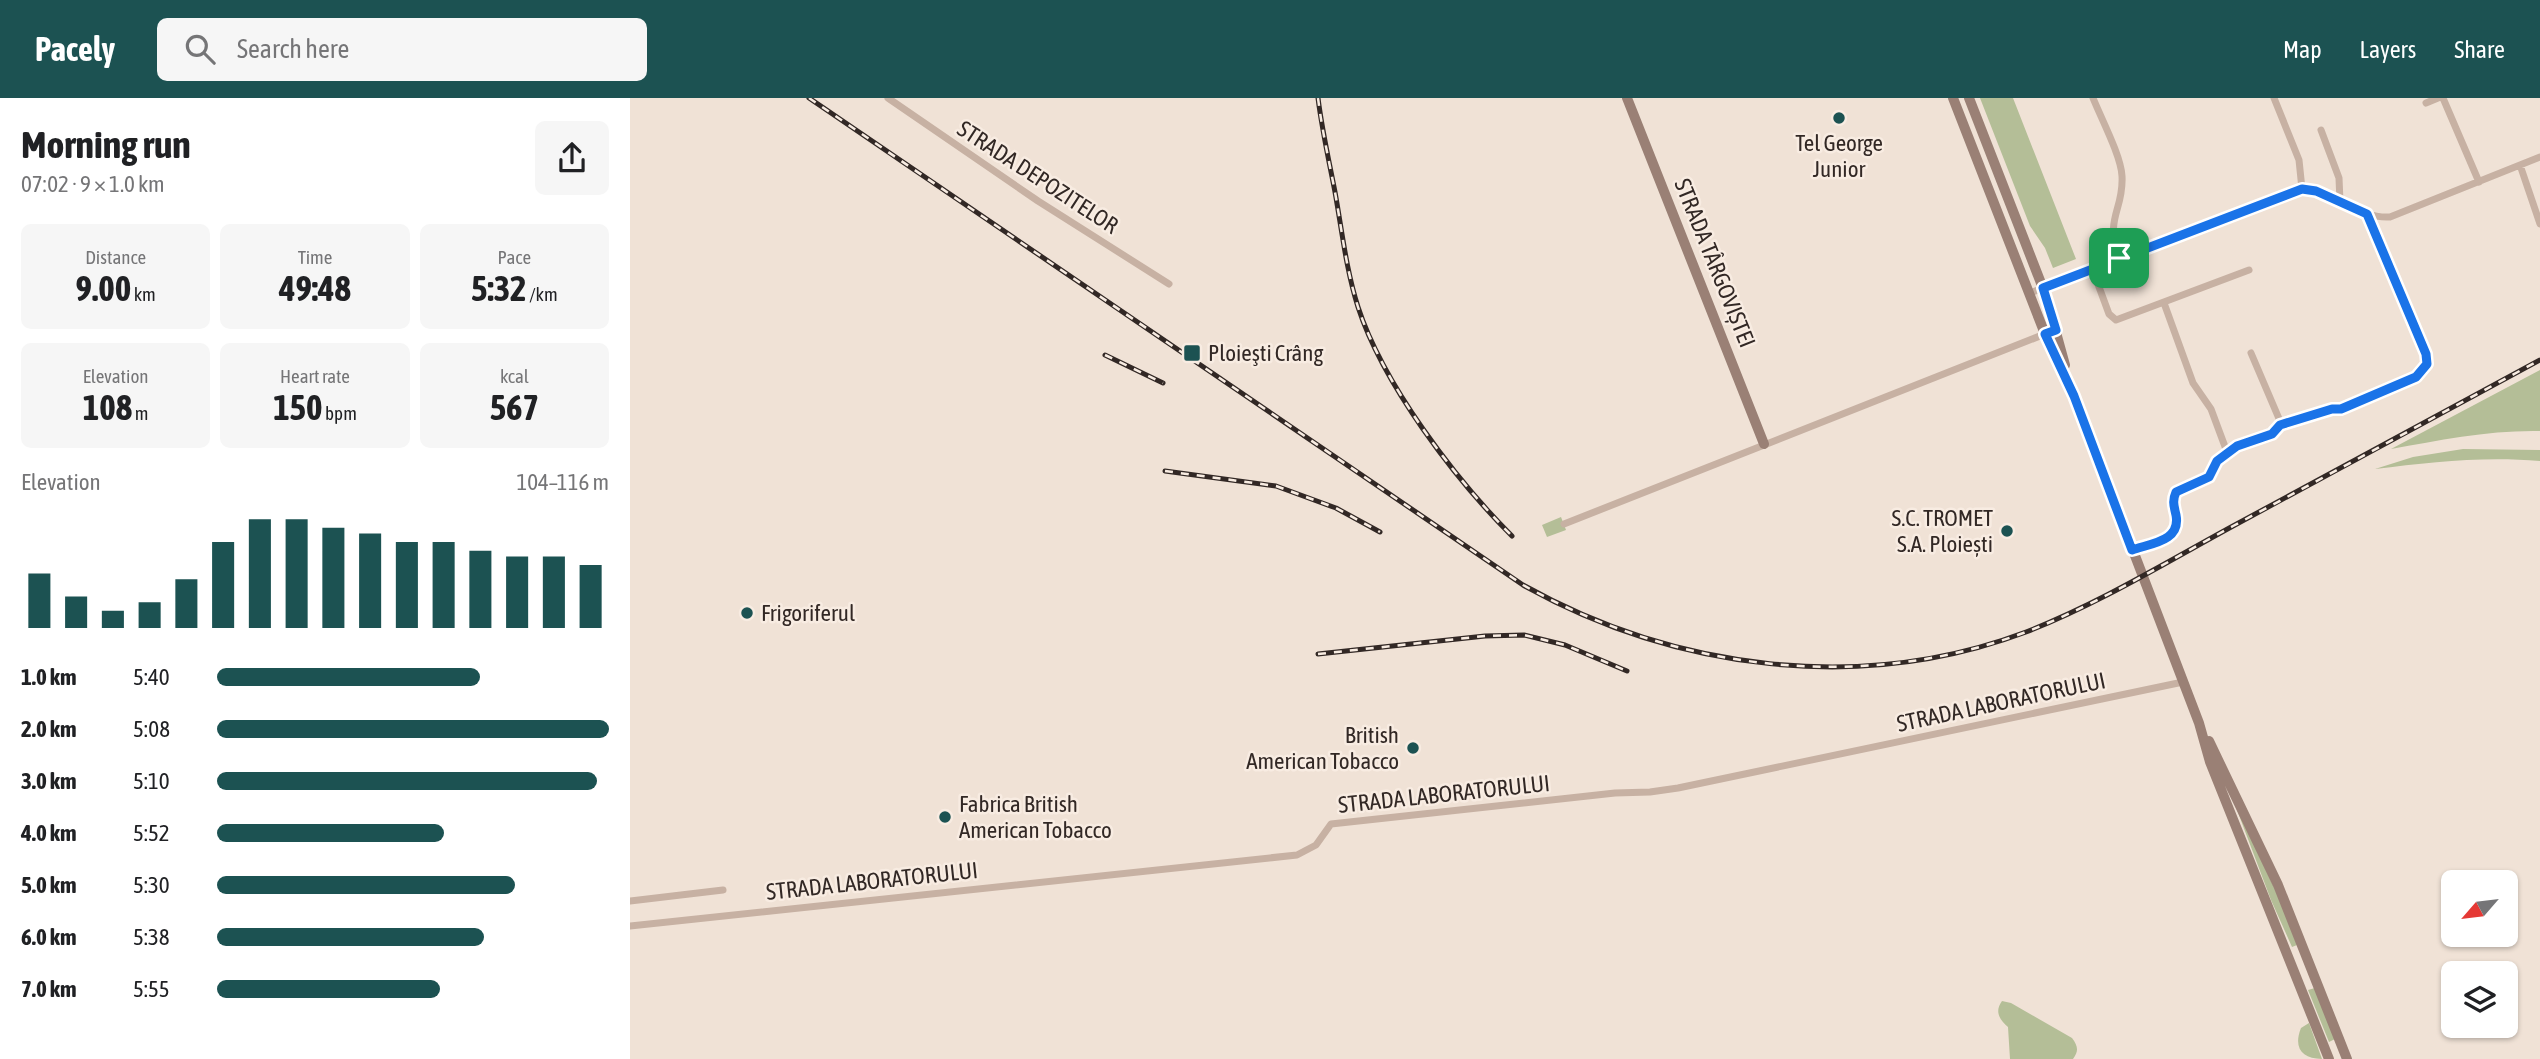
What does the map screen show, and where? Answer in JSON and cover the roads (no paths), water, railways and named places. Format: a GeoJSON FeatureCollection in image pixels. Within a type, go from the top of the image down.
{"type":"FeatureCollection","features":[{"type":"Feature","properties":{"kind":"main road","name":"STRADA TÂRGOVIȘTEI"},"geometry":{"type":"LineString","coordinates":[[1627,98],[1764,444]]}},
{"type":"Feature","properties":{"kind":"main road"},"geometry":{"type":"LineString","coordinates":[[1953,98],[2030,293],[2051,332],[2199,723],[2210,762],[2329,1059]]}},
{"type":"Feature","properties":{"kind":"main road"},"geometry":{"type":"LineString","coordinates":[[1969,98],[2043,288],[2051,332]]}},
{"type":"Feature","properties":{"kind":"main road"},"geometry":{"type":"LineString","coordinates":[[2199,723],[2219,758],[2278,886],[2347,1059]]}},
{"type":"Feature","properties":{"kind":"street","name":"STRADA DEPOZITELOR"},"geometry":{"type":"LineString","coordinates":[[888,98],[1027,194],[1169,284]]}},
{"type":"Feature","properties":{"kind":"street"},"geometry":{"type":"LineString","coordinates":[[2093,98],[2121,169],[2122,186],[2112,228],[2119,258]]}},
{"type":"Feature","properties":{"kind":"street"},"geometry":{"type":"LineString","coordinates":[[2274,98],[2299,160],[2302,189]]}},
{"type":"Feature","properties":{"kind":"street"},"geometry":{"type":"LineString","coordinates":[[2426,103],[2438,98]]}},
{"type":"Feature","properties":{"kind":"street"},"geometry":{"type":"LineString","coordinates":[[2443,98],[2479,181]]}},
{"type":"Feature","properties":{"kind":"street"},"geometry":{"type":"LineString","coordinates":[[2321,130],[2339,178],[2340,202]]}},
{"type":"Feature","properties":{"kind":"street"},"geometry":{"type":"LineString","coordinates":[[2030,293],[2302,189],[2316,191],[2367,214],[2390,217],[2540,157]]}},
{"type":"Feature","properties":{"kind":"street"},"geometry":{"type":"LineString","coordinates":[[2520,165],[2540,224]]}},
{"type":"Feature","properties":{"kind":"street"},"geometry":{"type":"LineString","coordinates":[[2132,550],[2175,533],[2177,526],[2173,502],[2176,492],[2209,477],[2214,463],[2227,452],[2248,441],[2272,434],[2280,425],[2332,409],[2341,409],[2416,377],[2427,364],[2426,354],[2367,214]]}},
{"type":"Feature","properties":{"kind":"street"},"geometry":{"type":"LineString","coordinates":[[2092,268],[2113,319],[2120,320],[2249,270]]}},
{"type":"Feature","properties":{"kind":"street"},"geometry":{"type":"LineString","coordinates":[[2164,303],[2193,383],[2211,409],[2227,452]]}},
{"type":"Feature","properties":{"kind":"street"},"geometry":{"type":"LineString","coordinates":[[1564,524],[2051,332]]}},
{"type":"Feature","properties":{"kind":"street"},"geometry":{"type":"LineString","coordinates":[[2251,353],[2280,425]]}},
{"type":"Feature","properties":{"kind":"street","name":"STRADA LABORATORULUI"},"geometry":{"type":"LineString","coordinates":[[630,926],[1297,855],[1316,845],[1331,824],[1678,788],[2183,682]]}},
{"type":"Feature","properties":{"kind":"street"},"geometry":{"type":"LineString","coordinates":[[630,901],[723,890]]}},
{"type":"Feature","properties":{"kind":"railway"},"geometry":{"type":"LineString","coordinates":[[809,98],[1523,585],[1581,614],[1643,637],[1705,654],[1770,664],[1834,667],[1899,663],[1963,651],[2026,632],[2131,582],[2540,360]]}},
{"type":"Feature","properties":{"kind":"railway"},"geometry":{"type":"LineString","coordinates":[[1318,98],[1350,278],[1369,337],[1423,429],[1467,487],[1512,536]]}},
{"type":"Feature","properties":{"kind":"railway"},"geometry":{"type":"LineString","coordinates":[[1105,355],[1163,383]]}},
{"type":"Feature","properties":{"kind":"railway"},"geometry":{"type":"LineString","coordinates":[[1165,471],[1276,486],[1336,508],[1380,532]]}},
{"type":"Feature","properties":{"kind":"railway"},"geometry":{"type":"LineString","coordinates":[[1318,654],[1485,636],[1524,635],[1565,645],[1627,671]]}},
{"type":"Feature","properties":{"kind":"place","name":"Tel George Junior"},"geometry":{"type":"Point","coordinates":[1839,118]}},
{"type":"Feature","properties":{"kind":"place","name":"Ploieşti Crâng"},"geometry":{"type":"Point","coordinates":[1192,353]}},
{"type":"Feature","properties":{"kind":"place","name":"S.C. TROMET S.A. Ploiești"},"geometry":{"type":"Point","coordinates":[2007,531]}},
{"type":"Feature","properties":{"kind":"place","name":"Frigoriferul"},"geometry":{"type":"Point","coordinates":[747,613]}},
{"type":"Feature","properties":{"kind":"place","name":"British American Tobacco"},"geometry":{"type":"Point","coordinates":[1413,748]}},
{"type":"Feature","properties":{"kind":"place","name":"Fabrica British American Tobacco"},"geometry":{"type":"Point","coordinates":[945,817]}}]}
